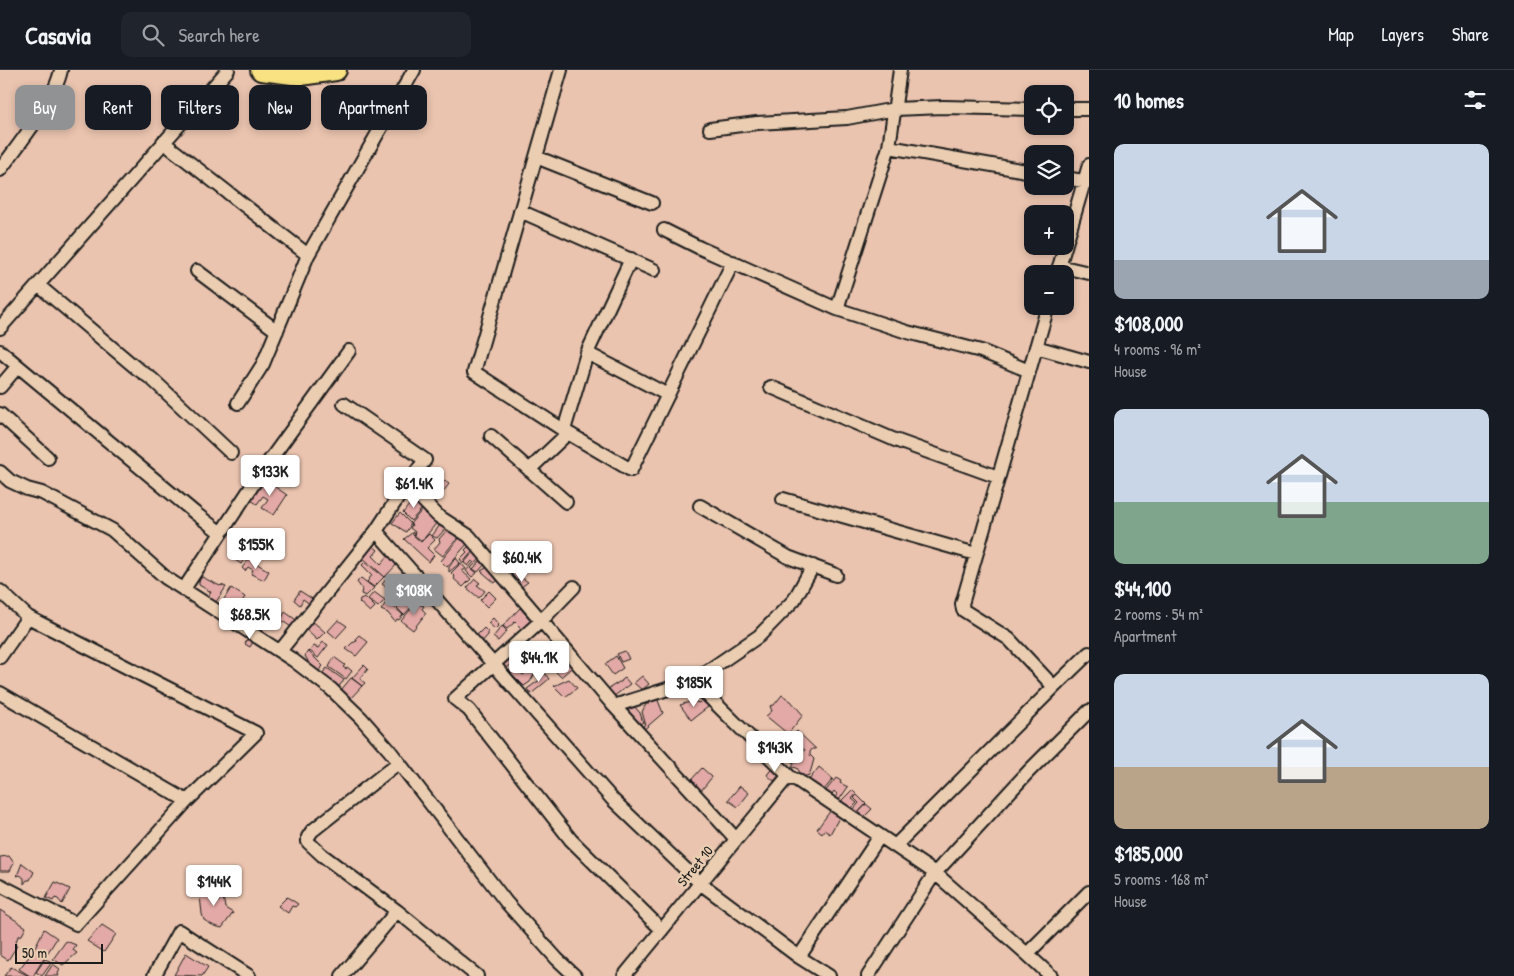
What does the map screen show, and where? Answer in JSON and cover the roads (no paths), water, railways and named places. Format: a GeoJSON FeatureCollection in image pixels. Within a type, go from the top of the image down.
{"type":"FeatureCollection","features":[{"type":"Feature","properties":{"kind":"main road"},"geometry":{"type":"LineString","coordinates":[[261,70],[301,72],[336,70]]}},
{"type":"Feature","properties":{"kind":"street"},"geometry":{"type":"LineString","coordinates":[[0,170],[33,124],[59,81],[61,70]]}},
{"type":"Feature","properties":{"kind":"street"},"geometry":{"type":"LineString","coordinates":[[0,328],[228,70]]}},
{"type":"Feature","properties":{"kind":"street"},"geometry":{"type":"LineString","coordinates":[[238,403],[263,364],[308,255],[414,70]]}},
{"type":"Feature","properties":{"kind":"street"},"geometry":{"type":"LineString","coordinates":[[561,70],[474,372],[631,470],[733,262]]}},
{"type":"Feature","properties":{"kind":"street"},"geometry":{"type":"LineString","coordinates":[[837,309],[889,147],[900,70]]}},
{"type":"Feature","properties":{"kind":"street"},"geometry":{"type":"LineString","coordinates":[[710,129],[757,123],[847,118],[894,109],[943,107],[1024,110]]}},
{"type":"Feature","properties":{"kind":"street"},"geometry":{"type":"LineString","coordinates":[[1074,110],[1089,109]]}},
{"type":"Feature","properties":{"kind":"street"},"geometry":{"type":"LineString","coordinates":[[163,142],[308,255]]}},
{"type":"Feature","properties":{"kind":"street"},"geometry":{"type":"LineString","coordinates":[[889,147],[1024,171]]}},
{"type":"Feature","properties":{"kind":"street"},"geometry":{"type":"LineString","coordinates":[[536,158],[652,203]]}},
{"type":"Feature","properties":{"kind":"street"},"geometry":{"type":"LineString","coordinates":[[1060,265],[1087,182],[1089,165]]}},
{"type":"Feature","properties":{"kind":"street"},"geometry":{"type":"LineString","coordinates":[[1074,180],[1087,182]]}},
{"type":"Feature","properties":{"kind":"street"},"geometry":{"type":"LineString","coordinates":[[520,211],[654,270]]}},
{"type":"Feature","properties":{"kind":"street"},"geometry":{"type":"LineString","coordinates":[[664,230],[837,309],[907,332],[981,351],[1029,371]]}},
{"type":"Feature","properties":{"kind":"street"},"geometry":{"type":"LineString","coordinates":[[529,470],[566,431],[587,353],[631,259]]}},
{"type":"Feature","properties":{"kind":"street"},"geometry":{"type":"LineString","coordinates":[[197,271],[277,331]]}},
{"type":"Feature","properties":{"kind":"street"},"geometry":{"type":"LineString","coordinates":[[1074,272],[1089,273]]}},
{"type":"Feature","properties":{"kind":"street"},"geometry":{"type":"LineString","coordinates":[[38,285],[152,379],[231,453]]}},
{"type":"Feature","properties":{"kind":"street"},"geometry":{"type":"LineString","coordinates":[[1045,315],[962,604],[963,610],[1009,639],[1054,687]]}},
{"type":"Feature","properties":{"kind":"street"},"geometry":{"type":"LineString","coordinates":[[1036,347],[1089,362]]}},
{"type":"Feature","properties":{"kind":"street"},"geometry":{"type":"LineString","coordinates":[[0,350],[221,533]]}},
{"type":"Feature","properties":{"kind":"street"},"geometry":{"type":"LineString","coordinates":[[184,589],[262,471],[349,351]]}},
{"type":"Feature","properties":{"kind":"street"},"geometry":{"type":"LineString","coordinates":[[587,353],[668,396]]}},
{"type":"Feature","properties":{"kind":"street"},"geometry":{"type":"LineString","coordinates":[[0,387],[18,366]]}},
{"type":"Feature","properties":{"kind":"street"},"geometry":{"type":"LineString","coordinates":[[771,387],[895,440],[998,477]]}},
{"type":"Feature","properties":{"kind":"street"},"geometry":{"type":"LineString","coordinates":[[280,651],[376,532],[425,460],[344,404]]}},
{"type":"Feature","properties":{"kind":"street"},"geometry":{"type":"LineString","coordinates":[[0,414],[48,458]]}},
{"type":"Feature","properties":{"kind":"street"},"geometry":{"type":"LineString","coordinates":[[491,436],[566,502]]}},
{"type":"Feature","properties":{"kind":"street"},"geometry":{"type":"LineString","coordinates":[[0,472],[10,481],[27,489],[50,496],[112,530],[166,578],[280,651],[330,690],[361,718],[506,902],[556,959],[574,976]]}},
{"type":"Feature","properties":{"kind":"street"},"geometry":{"type":"LineString","coordinates":[[407,484],[438,516],[469,536],[614,706],[736,840]]}},
{"type":"Feature","properties":{"kind":"street"},"geometry":{"type":"LineString","coordinates":[[782,499],[976,554]]}},
{"type":"Feature","properties":{"kind":"street"},"geometry":{"type":"LineString","coordinates":[[700,506],[788,557],[836,575]]}},
{"type":"Feature","properties":{"kind":"street"},"geometry":{"type":"LineString","coordinates":[[376,532],[613,800],[700,883],[799,957],[830,976]]}},
{"type":"Feature","properties":{"kind":"street"},"geometry":{"type":"LineString","coordinates":[[614,706],[693,681],[760,636],[794,600],[813,566]]}},
{"type":"Feature","properties":{"kind":"street"},"geometry":{"type":"LineString","coordinates":[[574,587],[541,621],[455,699],[469,710],[571,840],[662,930]]}},
{"type":"Feature","properties":{"kind":"street"},"geometry":{"type":"LineString","coordinates":[[0,591],[28,617],[256,733],[187,801],[76,924],[0,885]]}},
{"type":"Feature","properties":{"kind":"street"},"geometry":{"type":"LineString","coordinates":[[0,657],[28,617]]}},
{"type":"Feature","properties":{"kind":"street"},"geometry":{"type":"LineString","coordinates":[[895,846],[1089,653]]}},
{"type":"Feature","properties":{"kind":"street"},"geometry":{"type":"LineString","coordinates":[[693,681],[791,778],[797,780],[935,873],[1051,976]]}},
{"type":"Feature","properties":{"kind":"street"},"geometry":{"type":"LineString","coordinates":[[0,693],[187,801]]}},
{"type":"Feature","properties":{"kind":"street"},"geometry":{"type":"LineString","coordinates":[[868,976],[935,873],[1089,711]]}},
{"type":"Feature","properties":{"kind":"street"},"geometry":{"type":"LineString","coordinates":[[398,763],[312,831],[308,837],[308,842],[477,976]]}},
{"type":"Feature","properties":{"kind":"street","name":"Street 10"},"geometry":{"type":"LineString","coordinates":[[624,976],[785,780],[791,778]]}},
{"type":"Feature","properties":{"kind":"street"},"geometry":{"type":"LineString","coordinates":[[799,957],[880,836]]}},
{"type":"Feature","properties":{"kind":"street"},"geometry":{"type":"LineString","coordinates":[[1028,954],[1089,892]]}},
{"type":"Feature","properties":{"kind":"street"},"geometry":{"type":"LineString","coordinates":[[342,976],[397,911]]}},
{"type":"Feature","properties":{"kind":"street"},"geometry":{"type":"LineString","coordinates":[[154,976],[179,931],[249,976]]}}]}
